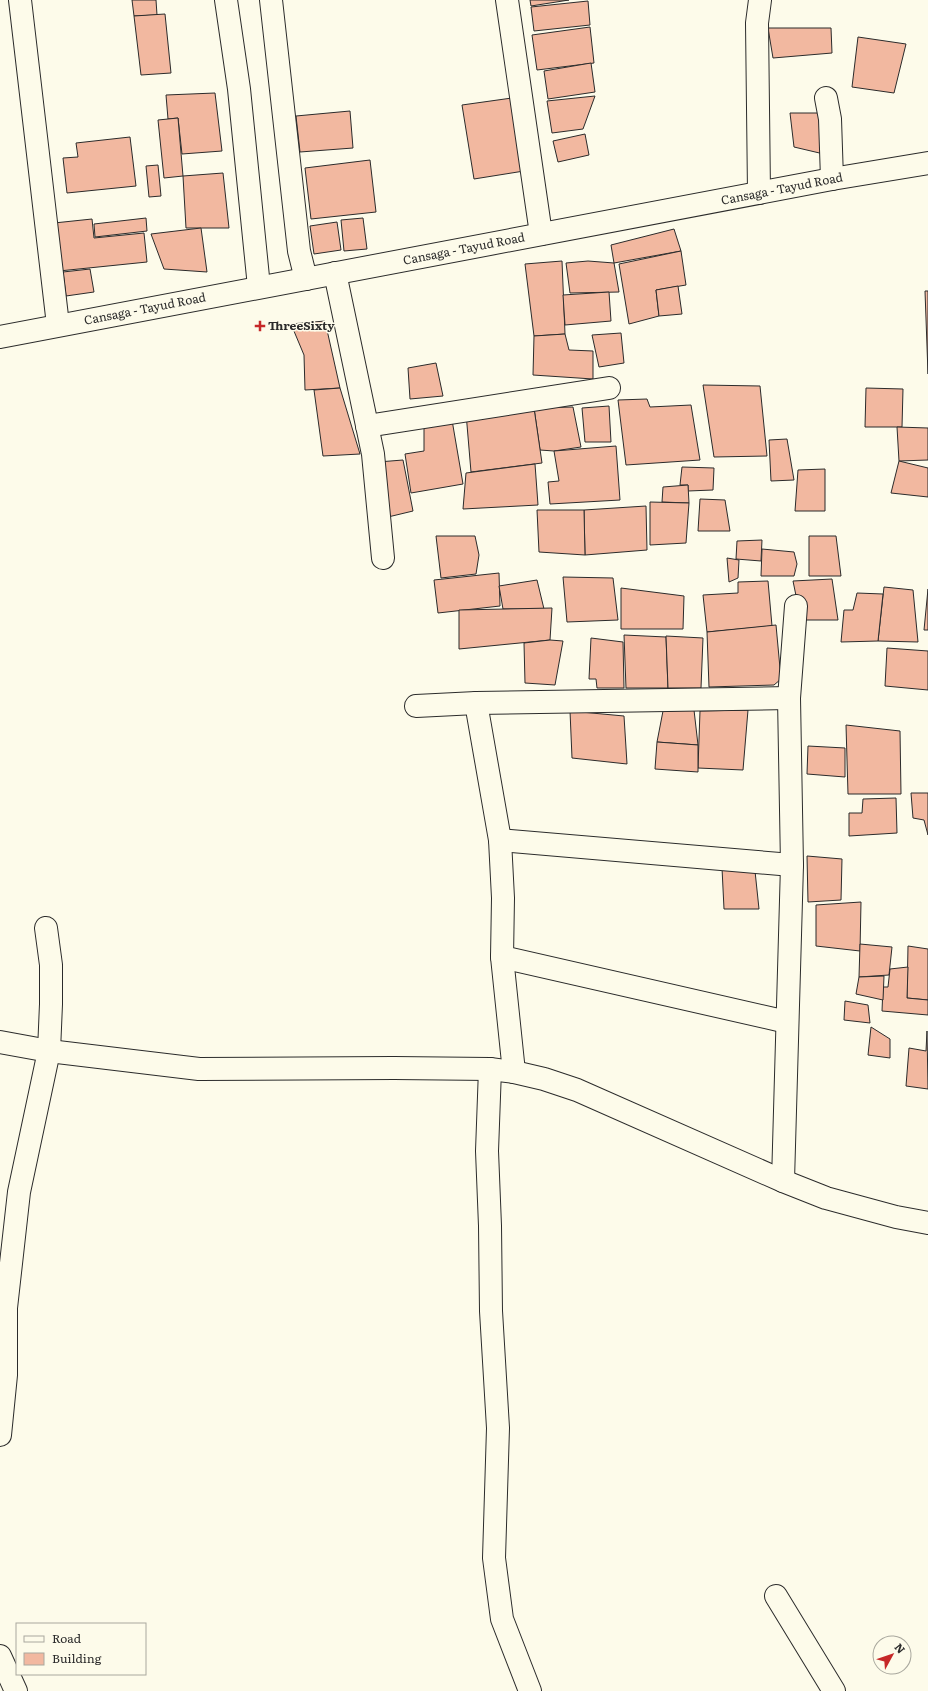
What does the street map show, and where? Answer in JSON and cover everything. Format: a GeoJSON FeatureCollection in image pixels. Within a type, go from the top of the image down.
{"type":"FeatureCollection","features":[{"type":"Feature","properties":{"kind":"main road"},"geometry":{"type":"LineString","coordinates":[[20,0],[58,325]]}},
{"type":"Feature","properties":{"kind":"main road"},"geometry":{"type":"LineString","coordinates":[[226,0],[238,89],[259,287]]}},
{"type":"Feature","properties":{"kind":"main road"},"geometry":{"type":"LineString","coordinates":[[271,0],[299,251],[306,279]]}},
{"type":"Feature","properties":{"kind":"main road"},"geometry":{"type":"LineString","coordinates":[[507,0],[541,234]]}},
{"type":"Feature","properties":{"kind":"main road"},"geometry":{"type":"LineString","coordinates":[[759,193],[757,24],[760,0]]}},
{"type":"Feature","properties":{"kind":"main road"},"geometry":{"type":"LineString","coordinates":[[826,98],[830,119],[832,179]]}},
{"type":"Feature","properties":{"kind":"main road","name":"Cansaga - Tayud Road"},"geometry":{"type":"LineString","coordinates":[[0,337],[832,179],[928,163]]}},
{"type":"Feature","properties":{"kind":"main road"},"geometry":{"type":"LineString","coordinates":[[335,273],[373,454],[383,558]]}},
{"type":"Feature","properties":{"kind":"main road"},"geometry":{"type":"LineString","coordinates":[[367,426],[609,388]]}},
{"type":"Feature","properties":{"kind":"main road"},"geometry":{"type":"LineString","coordinates":[[783,1181],[792,865],[788,698],[796,606]]}},
{"type":"Feature","properties":{"kind":"main road"},"geometry":{"type":"LineString","coordinates":[[416,706],[476,703],[788,698]]}},
{"type":"Feature","properties":{"kind":"main road"},"geometry":{"type":"LineString","coordinates":[[476,703],[500,840],[503,898],[502,957],[514,1072]]}},
{"type":"Feature","properties":{"kind":"main road"},"geometry":{"type":"LineString","coordinates":[[500,840],[792,865]]}},
{"type":"Feature","properties":{"kind":"main road"},"geometry":{"type":"LineString","coordinates":[[0,1435],[6,1376],[6,1308],[20,1192],[49,1051],[52,1004],[51,965],[46,928]]}},
{"type":"Feature","properties":{"kind":"main road"},"geometry":{"type":"LineString","coordinates":[[502,957],[787,1022]]}},
{"type":"Feature","properties":{"kind":"main road"},"geometry":{"type":"LineString","coordinates":[[0,1042],[49,1051],[199,1069],[394,1068],[490,1069],[514,1072],[544,1079],[577,1090],[783,1181],[826,1198],[896,1217],[928,1223]]}},
{"type":"Feature","properties":{"kind":"main road"},"geometry":{"type":"LineString","coordinates":[[490,1069],[487,1151],[491,1311],[498,1428],[494,1558],[502,1619],[530,1691]]}},
{"type":"Feature","properties":{"kind":"main road"},"geometry":{"type":"LineString","coordinates":[[776,1596],[834,1691]]}},
{"type":"Feature","properties":{"kind":"main road"},"geometry":{"type":"LineString","coordinates":[[0,1656],[16,1691]]}},
{"type":"Feature","properties":{"kind":"building"},"geometry":{"type":"Polygon","coordinates":[[[132,0],[156,0],[157,15],[134,16],[132,0]]]}},
{"type":"Feature","properties":{"kind":"building"},"geometry":{"type":"Polygon","coordinates":[[[530,0],[569,0],[531,6],[530,0]]]}},
{"type":"Feature","properties":{"kind":"building"},"geometry":{"type":"Polygon","coordinates":[[[588,1],[590,25],[534,31],[531,7],[588,1]]]}},
{"type":"Feature","properties":{"kind":"building"},"geometry":{"type":"Polygon","coordinates":[[[165,14],[171,73],[141,75],[134,16],[165,14]]]}},
{"type":"Feature","properties":{"kind":"building"},"geometry":{"type":"Polygon","coordinates":[[[590,27],[594,63],[537,70],[532,35],[590,27]]]}},
{"type":"Feature","properties":{"kind":"building"},"geometry":{"type":"Polygon","coordinates":[[[768,28],[831,28],[832,53],[773,58],[768,28]]]}},
{"type":"Feature","properties":{"kind":"building"},"geometry":{"type":"Polygon","coordinates":[[[858,37],[906,44],[894,93],[852,87],[858,37]]]}},
{"type":"Feature","properties":{"kind":"building"},"geometry":{"type":"Polygon","coordinates":[[[591,63],[595,92],[548,99],[544,71],[591,63]]]}},
{"type":"Feature","properties":{"kind":"building"},"geometry":{"type":"Polygon","coordinates":[[[215,93],[222,151],[182,154],[178,118],[168,119],[166,95],[215,93]]]}},
{"type":"Feature","properties":{"kind":"building"},"geometry":{"type":"Polygon","coordinates":[[[595,96],[583,129],[552,133],[547,101],[595,96]]]}},
{"type":"Feature","properties":{"kind":"building"},"geometry":{"type":"Polygon","coordinates":[[[512,98],[524,171],[474,179],[462,105],[512,98]]]}},
{"type":"Feature","properties":{"kind":"building"},"geometry":{"type":"Polygon","coordinates":[[[350,111],[353,148],[300,152],[296,116],[350,111]]]}},
{"type":"Feature","properties":{"kind":"building"},"geometry":{"type":"Polygon","coordinates":[[[790,113],[826,113],[828,155],[794,147],[790,113]]]}},
{"type":"Feature","properties":{"kind":"building"},"geometry":{"type":"Polygon","coordinates":[[[178,118],[183,176],[164,178],[158,120],[178,118]]]}},
{"type":"Feature","properties":{"kind":"building"},"geometry":{"type":"Polygon","coordinates":[[[585,134],[589,155],[558,162],[553,141],[585,134]]]}},
{"type":"Feature","properties":{"kind":"building"},"geometry":{"type":"Polygon","coordinates":[[[130,137],[136,186],[67,193],[63,158],[78,157],[76,143],[130,137]]]}},
{"type":"Feature","properties":{"kind":"building"},"geometry":{"type":"Polygon","coordinates":[[[370,160],[376,212],[311,219],[305,168],[370,160]]]}},
{"type":"Feature","properties":{"kind":"building"},"geometry":{"type":"Polygon","coordinates":[[[158,165],[161,196],[149,197],[146,166],[158,165]]]}},
{"type":"Feature","properties":{"kind":"building"},"geometry":{"type":"Polygon","coordinates":[[[223,173],[229,228],[186,228],[183,176],[223,173]]]}},
{"type":"Feature","properties":{"kind":"building"},"geometry":{"type":"Polygon","coordinates":[[[146,218],[147,231],[95,237],[94,224],[146,218]]]}},
{"type":"Feature","properties":{"kind":"building"},"geometry":{"type":"Polygon","coordinates":[[[363,218],[367,249],[344,251],[341,220],[363,218]]]}},
{"type":"Feature","properties":{"kind":"building"},"geometry":{"type":"Polygon","coordinates":[[[92,219],[94,238],[144,233],[147,262],[59,271],[54,223],[92,219]]]}},
{"type":"Feature","properties":{"kind":"building"},"geometry":{"type":"Polygon","coordinates":[[[337,222],[341,250],[314,254],[310,226],[337,222]]]}},
{"type":"Feature","properties":{"kind":"building"},"geometry":{"type":"Polygon","coordinates":[[[201,228],[207,272],[164,269],[151,234],[201,228]]]}},
{"type":"Feature","properties":{"kind":"building"},"geometry":{"type":"Polygon","coordinates":[[[674,229],[681,251],[614,263],[611,245],[674,229]]]}},
{"type":"Feature","properties":{"kind":"building"},"geometry":{"type":"Polygon","coordinates":[[[681,251],[686,285],[656,290],[659,316],[629,324],[619,264],[681,251]]]}},
{"type":"Feature","properties":{"kind":"building"},"geometry":{"type":"Polygon","coordinates":[[[562,261],[565,334],[534,336],[525,264],[562,261]]]}},
{"type":"Feature","properties":{"kind":"building"},"geometry":{"type":"Polygon","coordinates":[[[588,261],[614,263],[619,292],[570,293],[566,263],[588,261]]]}},
{"type":"Feature","properties":{"kind":"building"},"geometry":{"type":"Polygon","coordinates":[[[90,269],[94,292],[66,296],[63,272],[90,269]]]}},
{"type":"Feature","properties":{"kind":"building"},"geometry":{"type":"Polygon","coordinates":[[[678,286],[682,314],[659,316],[656,290],[678,286]]]}},
{"type":"Feature","properties":{"kind":"building"},"geometry":{"type":"Polygon","coordinates":[[[925,291],[928,291],[928,374],[925,291]]]}},
{"type":"Feature","properties":{"kind":"building"},"geometry":{"type":"Polygon","coordinates":[[[609,292],[611,321],[565,325],[563,295],[609,292]]]}},
{"type":"Feature","properties":{"kind":"building"},"geometry":{"type":"Polygon","coordinates":[[[325,321],[340,388],[305,390],[304,355],[291,324],[325,321]]]}},
{"type":"Feature","properties":{"kind":"building"},"geometry":{"type":"Polygon","coordinates":[[[621,333],[624,363],[599,367],[592,335],[621,333]]]}},
{"type":"Feature","properties":{"kind":"building"},"geometry":{"type":"Polygon","coordinates":[[[565,334],[569,350],[593,351],[593,379],[533,375],[534,336],[565,334]]]}},
{"type":"Feature","properties":{"kind":"building"},"geometry":{"type":"Polygon","coordinates":[[[436,363],[443,396],[410,399],[408,368],[436,363]]]}},
{"type":"Feature","properties":{"kind":"building"},"geometry":{"type":"Polygon","coordinates":[[[703,385],[760,386],[767,456],[714,457],[703,385]]]}},
{"type":"Feature","properties":{"kind":"building"},"geometry":{"type":"Polygon","coordinates":[[[340,388],[360,454],[323,456],[314,390],[340,388]]]}},
{"type":"Feature","properties":{"kind":"building"},"geometry":{"type":"Polygon","coordinates":[[[866,388],[903,389],[902,427],[865,427],[866,388]]]}},
{"type":"Feature","properties":{"kind":"building"},"geometry":{"type":"Polygon","coordinates":[[[647,399],[650,407],[691,405],[700,460],[626,465],[618,400],[647,399]]]}},
{"type":"Feature","properties":{"kind":"building"},"geometry":{"type":"Polygon","coordinates":[[[609,406],[611,442],[585,442],[582,408],[609,406]]]}},
{"type":"Feature","properties":{"kind":"building"},"geometry":{"type":"Polygon","coordinates":[[[573,407],[581,447],[554,451],[540,450],[534,408],[573,407]]]}},
{"type":"Feature","properties":{"kind":"building"},"geometry":{"type":"Polygon","coordinates":[[[534,408],[542,463],[471,472],[466,413],[534,408]]]}},
{"type":"Feature","properties":{"kind":"building"},"geometry":{"type":"Polygon","coordinates":[[[452,420],[463,484],[411,493],[405,454],[424,451],[424,424],[452,420]]]}},
{"type":"Feature","properties":{"kind":"building"},"geometry":{"type":"Polygon","coordinates":[[[897,427],[928,428],[928,460],[899,461],[897,427]]]}},
{"type":"Feature","properties":{"kind":"building"},"geometry":{"type":"Polygon","coordinates":[[[787,439],[794,480],[771,481],[769,440],[787,439]]]}},
{"type":"Feature","properties":{"kind":"building"},"geometry":{"type":"Polygon","coordinates":[[[616,446],[620,500],[550,504],[548,482],[559,481],[554,451],[616,446]]]}},
{"type":"Feature","properties":{"kind":"building"},"geometry":{"type":"Polygon","coordinates":[[[403,460],[413,511],[388,517],[378,462],[403,460]]]}},
{"type":"Feature","properties":{"kind":"building"},"geometry":{"type":"Polygon","coordinates":[[[899,461],[928,468],[928,497],[891,493],[899,461]]]}},
{"type":"Feature","properties":{"kind":"building"},"geometry":{"type":"Polygon","coordinates":[[[535,464],[538,505],[463,509],[466,473],[535,464]]]}},
{"type":"Feature","properties":{"kind":"building"},"geometry":{"type":"Polygon","coordinates":[[[682,467],[714,468],[713,490],[688,491],[688,485],[680,485],[682,467]]]}},
{"type":"Feature","properties":{"kind":"building"},"geometry":{"type":"Polygon","coordinates":[[[825,469],[825,511],[795,511],[798,470],[825,469]]]}},
{"type":"Feature","properties":{"kind":"building"},"geometry":{"type":"Polygon","coordinates":[[[688,485],[689,503],[662,502],[663,487],[688,485]]]}},
{"type":"Feature","properties":{"kind":"building"},"geometry":{"type":"Polygon","coordinates":[[[700,499],[725,500],[730,531],[698,531],[700,499]]]}},
{"type":"Feature","properties":{"kind":"building"},"geometry":{"type":"Polygon","coordinates":[[[650,502],[689,503],[686,543],[650,545],[650,502]]]}},
{"type":"Feature","properties":{"kind":"building"},"geometry":{"type":"Polygon","coordinates":[[[646,506],[647,550],[585,555],[584,510],[646,506]]]}},
{"type":"Feature","properties":{"kind":"building"},"geometry":{"type":"Polygon","coordinates":[[[537,510],[584,510],[585,555],[539,552],[537,510]]]}},
{"type":"Feature","properties":{"kind":"building"},"geometry":{"type":"Polygon","coordinates":[[[436,536],[475,536],[479,555],[476,574],[441,578],[436,536]]]}},
{"type":"Feature","properties":{"kind":"building"},"geometry":{"type":"Polygon","coordinates":[[[809,536],[836,536],[841,576],[809,576],[809,536]]]}},
{"type":"Feature","properties":{"kind":"building"},"geometry":{"type":"Polygon","coordinates":[[[762,540],[761,561],[736,559],[737,541],[762,540]]]}},
{"type":"Feature","properties":{"kind":"building"},"geometry":{"type":"Polygon","coordinates":[[[762,549],[794,552],[797,564],[794,576],[761,576],[762,549]]]}},
{"type":"Feature","properties":{"kind":"building"},"geometry":{"type":"Polygon","coordinates":[[[727,558],[739,560],[738,578],[729,582],[727,558]]]}},
{"type":"Feature","properties":{"kind":"building"},"geometry":{"type":"Polygon","coordinates":[[[499,573],[500,606],[438,613],[434,580],[499,573]]]}},
{"type":"Feature","properties":{"kind":"building"},"geometry":{"type":"Polygon","coordinates":[[[563,577],[613,578],[618,620],[567,622],[563,577]]]}},
{"type":"Feature","properties":{"kind":"building"},"geometry":{"type":"Polygon","coordinates":[[[832,579],[838,620],[801,620],[793,581],[832,579]]]}},
{"type":"Feature","properties":{"kind":"building"},"geometry":{"type":"Polygon","coordinates":[[[537,580],[544,609],[503,609],[499,586],[537,580]]]}},
{"type":"Feature","properties":{"kind":"building"},"geometry":{"type":"Polygon","coordinates":[[[768,581],[772,626],[707,632],[703,595],[738,593],[738,582],[768,581]]]}},
{"type":"Feature","properties":{"kind":"building"},"geometry":{"type":"Polygon","coordinates":[[[884,587],[913,590],[918,642],[878,641],[884,587]]]}},
{"type":"Feature","properties":{"kind":"building"},"geometry":{"type":"Polygon","coordinates":[[[621,588],[684,596],[683,629],[621,629],[621,588]]]}},
{"type":"Feature","properties":{"kind":"building"},"geometry":{"type":"Polygon","coordinates":[[[928,589],[928,630],[924,630],[928,589]]]}},
{"type":"Feature","properties":{"kind":"building"},"geometry":{"type":"Polygon","coordinates":[[[857,593],[883,594],[878,641],[841,642],[844,610],[853,610],[857,593]]]}},
{"type":"Feature","properties":{"kind":"building"},"geometry":{"type":"Polygon","coordinates":[[[552,608],[550,640],[459,649],[459,610],[552,608]]]}},
{"type":"Feature","properties":{"kind":"building"},"geometry":{"type":"Polygon","coordinates":[[[776,625],[781,679],[774,685],[709,687],[707,632],[776,625]]]}},
{"type":"Feature","properties":{"kind":"building"},"geometry":{"type":"Polygon","coordinates":[[[624,635],[666,637],[668,688],[626,688],[624,635]]]}},
{"type":"Feature","properties":{"kind":"building"},"geometry":{"type":"Polygon","coordinates":[[[666,636],[703,638],[701,688],[668,688],[666,636]]]}},
{"type":"Feature","properties":{"kind":"building"},"geometry":{"type":"Polygon","coordinates":[[[591,638],[623,642],[624,688],[597,688],[596,679],[589,679],[591,638]]]}},
{"type":"Feature","properties":{"kind":"building"},"geometry":{"type":"Polygon","coordinates":[[[550,640],[563,641],[555,685],[525,683],[524,643],[550,640]]]}},
{"type":"Feature","properties":{"kind":"building"},"geometry":{"type":"Polygon","coordinates":[[[887,648],[928,651],[928,690],[885,686],[887,648]]]}},
{"type":"Feature","properties":{"kind":"building"},"geometry":{"type":"Polygon","coordinates":[[[694,710],[698,745],[657,742],[663,711],[694,710]]]}},
{"type":"Feature","properties":{"kind":"building"},"geometry":{"type":"Polygon","coordinates":[[[748,710],[743,770],[698,768],[700,711],[748,710]]]}},
{"type":"Feature","properties":{"kind":"building"},"geometry":{"type":"Polygon","coordinates":[[[570,711],[624,716],[627,764],[572,758],[570,711]]]}},
{"type":"Feature","properties":{"kind":"building"},"geometry":{"type":"Polygon","coordinates":[[[846,725],[900,731],[901,794],[848,794],[846,725]]]}},
{"type":"Feature","properties":{"kind":"building"},"geometry":{"type":"Polygon","coordinates":[[[657,742],[698,745],[698,772],[655,769],[657,742]]]}},
{"type":"Feature","properties":{"kind":"building"},"geometry":{"type":"Polygon","coordinates":[[[808,746],[845,748],[845,777],[807,774],[808,746]]]}},
{"type":"Feature","properties":{"kind":"building"},"geometry":{"type":"Polygon","coordinates":[[[911,793],[928,793],[928,835],[924,820],[913,818],[911,793]]]}},
{"type":"Feature","properties":{"kind":"building"},"geometry":{"type":"Polygon","coordinates":[[[896,798],[897,833],[849,836],[849,813],[862,813],[863,799],[896,798]]]}},
{"type":"Feature","properties":{"kind":"building"},"geometry":{"type":"Polygon","coordinates":[[[807,856],[842,859],[841,900],[808,902],[807,856]]]}},
{"type":"Feature","properties":{"kind":"building"},"geometry":{"type":"Polygon","coordinates":[[[722,868],[755,871],[759,909],[724,909],[722,868]]]}},
{"type":"Feature","properties":{"kind":"building"},"geometry":{"type":"Polygon","coordinates":[[[861,902],[860,951],[816,946],[816,905],[861,902]]]}},
{"type":"Feature","properties":{"kind":"building"},"geometry":{"type":"Polygon","coordinates":[[[860,944],[892,947],[889,975],[859,977],[860,944]]]}},
{"type":"Feature","properties":{"kind":"building"},"geometry":{"type":"Polygon","coordinates":[[[908,946],[928,949],[928,1000],[907,998],[908,946]]]}},
{"type":"Feature","properties":{"kind":"building"},"geometry":{"type":"Polygon","coordinates":[[[908,967],[907,998],[928,1000],[928,1015],[882,1011],[883,987],[888,987],[890,969],[908,967]]]}},
{"type":"Feature","properties":{"kind":"building"},"geometry":{"type":"Polygon","coordinates":[[[884,976],[883,1000],[856,994],[859,977],[884,976]]]}},
{"type":"Feature","properties":{"kind":"building"},"geometry":{"type":"Polygon","coordinates":[[[845,1001],[868,1005],[870,1023],[844,1020],[845,1001]]]}},
{"type":"Feature","properties":{"kind":"building"},"geometry":{"type":"Polygon","coordinates":[[[871,1027],[890,1039],[890,1058],[868,1055],[871,1027]]]}},
{"type":"Feature","properties":{"kind":"building"},"geometry":{"type":"Polygon","coordinates":[[[927,1031],[928,1089],[906,1086],[909,1048],[926,1051],[927,1031]]]}},
{"type":"Feature","properties":{"kind":"place","name":"ThreeSixty"},"geometry":{"type":"Point","coordinates":[260,326]}}]}
